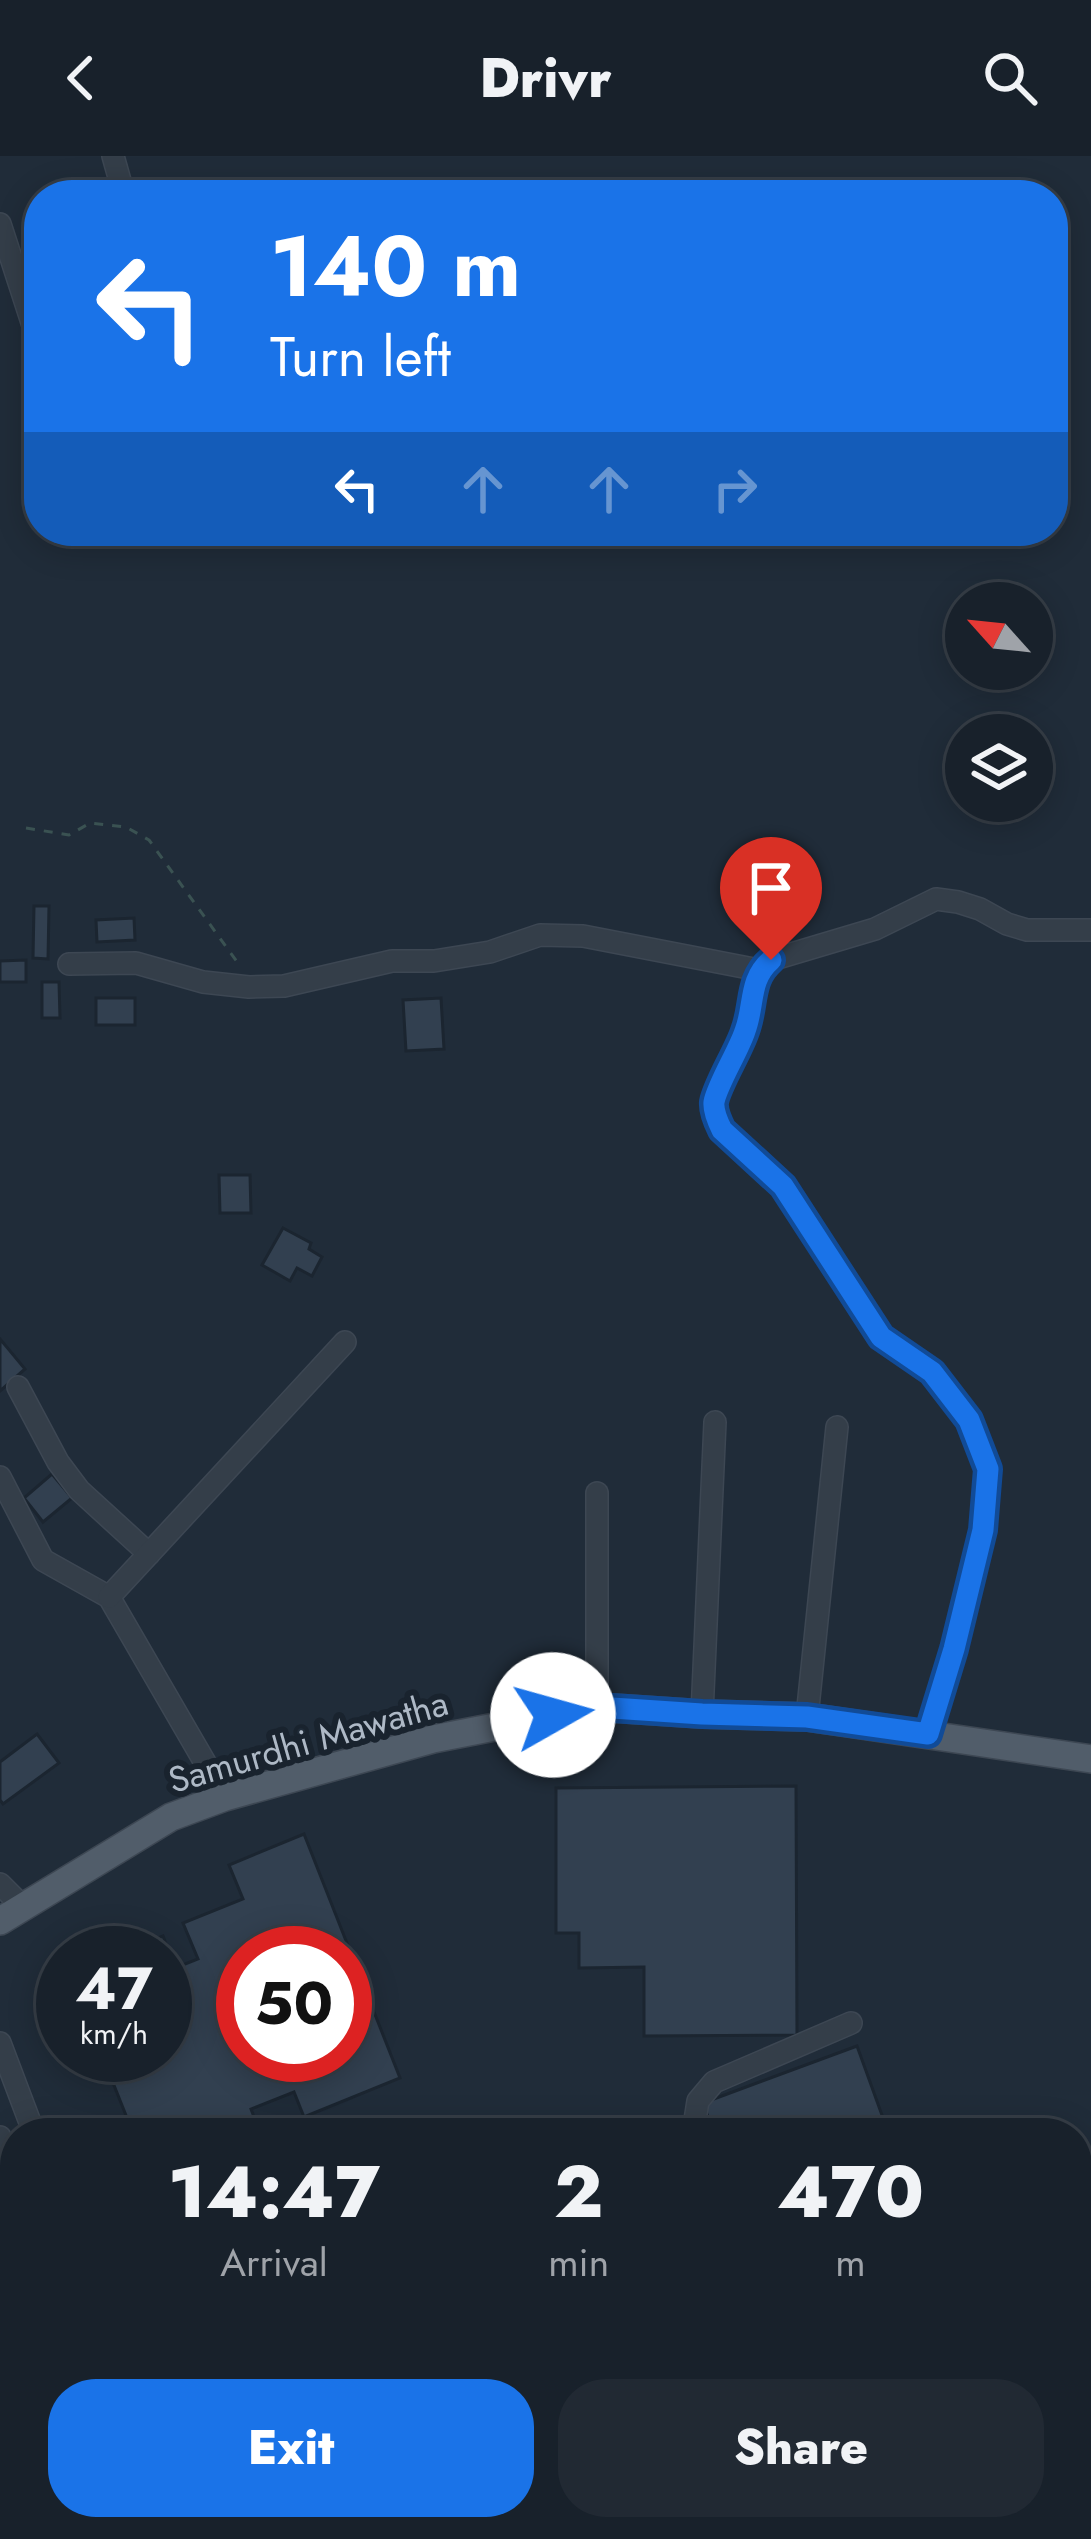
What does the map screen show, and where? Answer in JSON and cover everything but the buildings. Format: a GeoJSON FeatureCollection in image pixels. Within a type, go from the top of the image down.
{"type":"FeatureCollection","features":[{"type":"Feature","properties":{"kind":"main road","name":"Samurdhi Mawatha"},"geometry":{"type":"LineString","coordinates":[[11,1914],[171,1817],[225,1797],[433,1739],[597,1707],[807,1717],[1091,1759]]}},
{"type":"Feature","properties":{"kind":"street"},"geometry":{"type":"LineString","coordinates":[[0,224],[24,298]]}},
{"type":"Feature","properties":{"kind":"street"},"geometry":{"type":"LineString","coordinates":[[928,1734],[983,1530],[988,1469],[969,1420],[932,1372],[881,1337],[783,1186],[722,1130],[714,1103],[748,1026],[753,985],[759,970],[771,960],[875,929],[936,898],[980,909],[1027,930],[1091,930]]}},
{"type":"Feature","properties":{"kind":"street"},"geometry":{"type":"LineString","coordinates":[[69,964],[136,963],[203,982],[284,986],[392,961],[434,961],[490,952],[540,935],[583,936],[759,970]]}},
{"type":"Feature","properties":{"kind":"street"},"geometry":{"type":"LineString","coordinates":[[110,1597],[345,1342]]}},
{"type":"Feature","properties":{"kind":"street"},"geometry":{"type":"LineString","coordinates":[[18,1387],[58,1462],[80,1490],[149,1554]]}},
{"type":"Feature","properties":{"kind":"street"},"geometry":{"type":"LineString","coordinates":[[702,1714],[715,1422]]}},
{"type":"Feature","properties":{"kind":"street"},"geometry":{"type":"LineString","coordinates":[[807,1717],[837,1427]]}},
{"type":"Feature","properties":{"kind":"street"},"geometry":{"type":"LineString","coordinates":[[0,1478],[44,1560],[110,1597],[225,1797]]}},
{"type":"Feature","properties":{"kind":"street"},"geometry":{"type":"LineString","coordinates":[[597,1493],[597,1707]]}},
{"type":"Feature","properties":{"kind":"street"},"geometry":{"type":"LineString","coordinates":[[0,1884],[11,1914]]}},
{"type":"Feature","properties":{"kind":"street"},"geometry":{"type":"LineString","coordinates":[[695,2118],[698,2102],[714,2082],[851,2023]]}},
{"type":"Feature","properties":{"kind":"street"},"geometry":{"type":"LineString","coordinates":[[0,2043],[28,2118]]}},
{"type":"Feature","properties":{"kind":"path"},"geometry":{"type":"LineString","coordinates":[[26,828],[69,835],[90,823],[127,827],[149,841],[241,968]]}},
{"type":"Feature","properties":{"kind":"route"},"geometry":{"type":"LineString","coordinates":[[553,1715],[597,1707],[807,1717],[928,1734],[954,1649],[983,1530],[988,1469],[969,1420],[932,1372],[881,1337],[783,1186],[722,1130],[717,1119],[714,1103],[748,1026],[753,985],[759,970],[771,960]]}}]}
